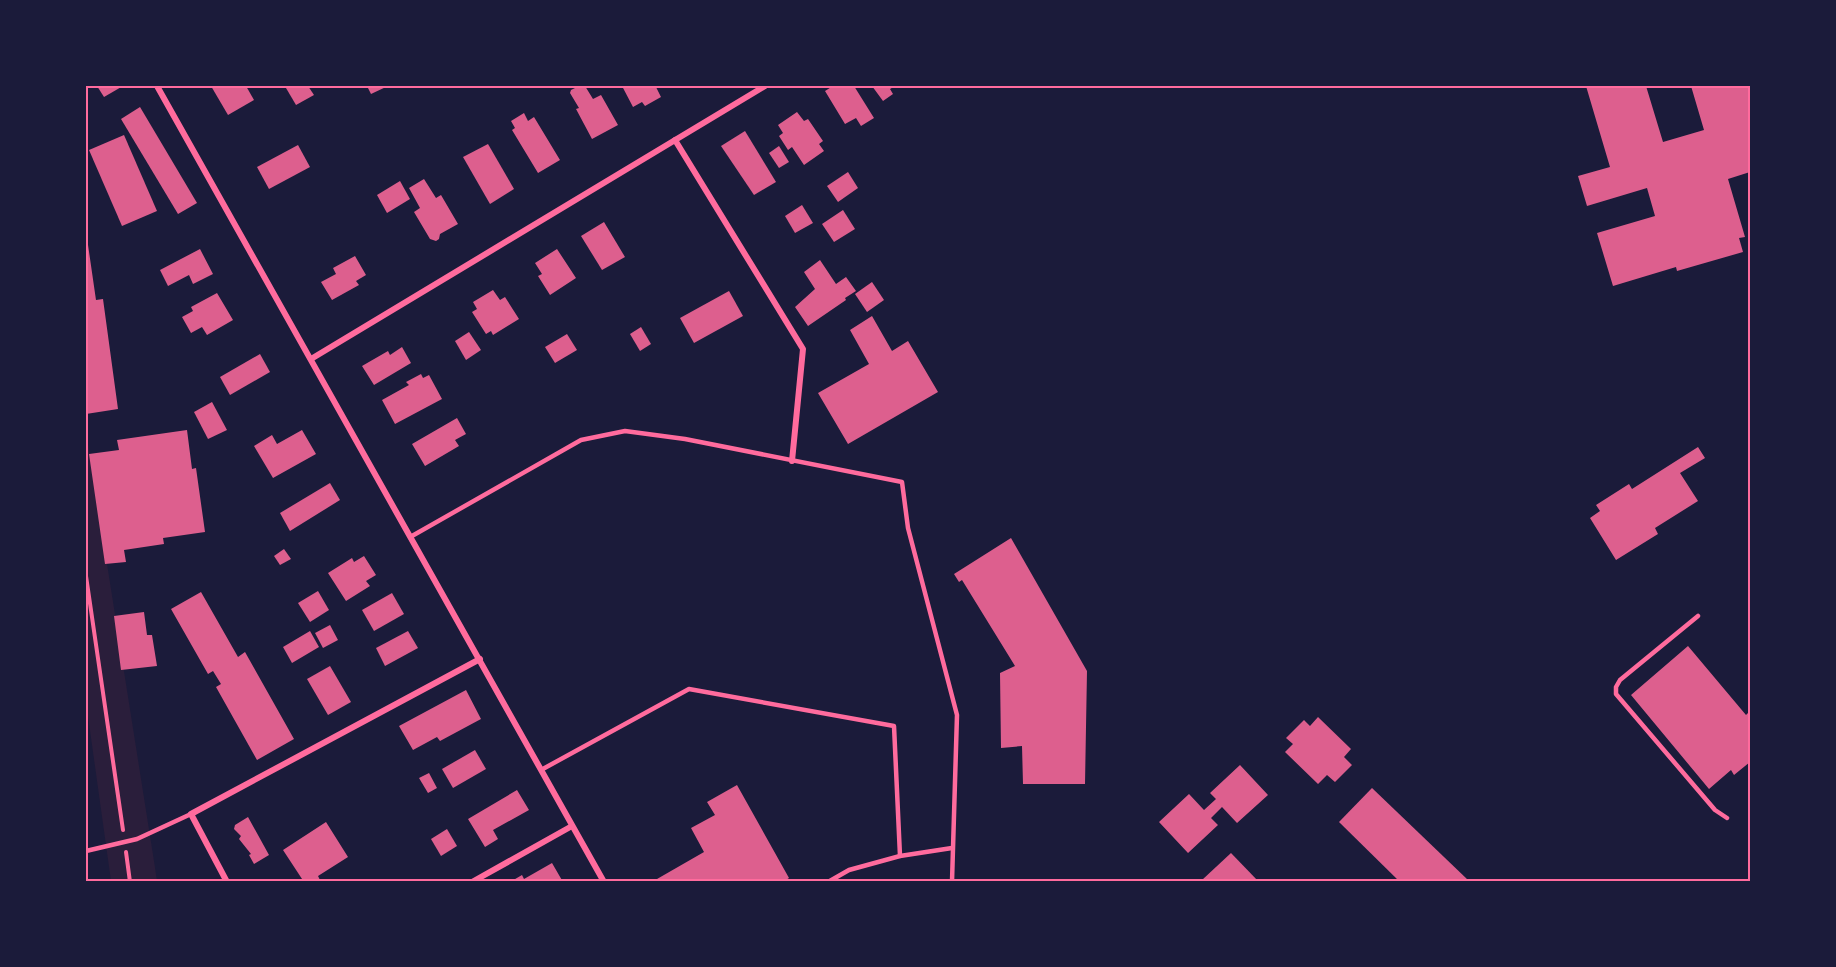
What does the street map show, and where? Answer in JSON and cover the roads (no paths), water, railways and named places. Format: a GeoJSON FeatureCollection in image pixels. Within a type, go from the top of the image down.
{"type":"FeatureCollection","features":[{"type":"Feature","properties":{"kind":"street"},"geometry":{"type":"LineString","coordinates":[[157,86],[412,536],[604,882]]}},
{"type":"Feature","properties":{"kind":"street"},"geometry":{"type":"LineString","coordinates":[[311,359],[765,86]]}},
{"type":"Feature","properties":{"kind":"street"},"geometry":{"type":"LineString","coordinates":[[675,140],[803,350],[792,461]]}},
{"type":"Feature","properties":{"kind":"street"},"geometry":{"type":"LineString","coordinates":[[227,882],[191,814],[480,659]]}},
{"type":"Feature","properties":{"kind":"street"},"geometry":{"type":"LineString","coordinates":[[472,882],[572,826]]}},
{"type":"Feature","properties":{"kind":"lane"},"geometry":{"type":"LineString","coordinates":[[412,536],[581,440],[625,431],[685,439],[902,482],[908,528],[957,715],[952,882]]}},
{"type":"Feature","properties":{"kind":"lane"},"geometry":{"type":"LineString","coordinates":[[1698,616],[1620,680],[1616,687],[1616,694],[1715,810],[1727,818]]}},
{"type":"Feature","properties":{"kind":"lane"},"geometry":{"type":"LineString","coordinates":[[541,770],[689,688],[894,726],[900,856]]}},
{"type":"Feature","properties":{"kind":"lane"},"geometry":{"type":"LineString","coordinates":[[86,851],[137,839],[191,814]]}},
{"type":"Feature","properties":{"kind":"lane"},"geometry":{"type":"LineString","coordinates":[[828,882],[849,870],[900,856],[952,848]]}}]}
